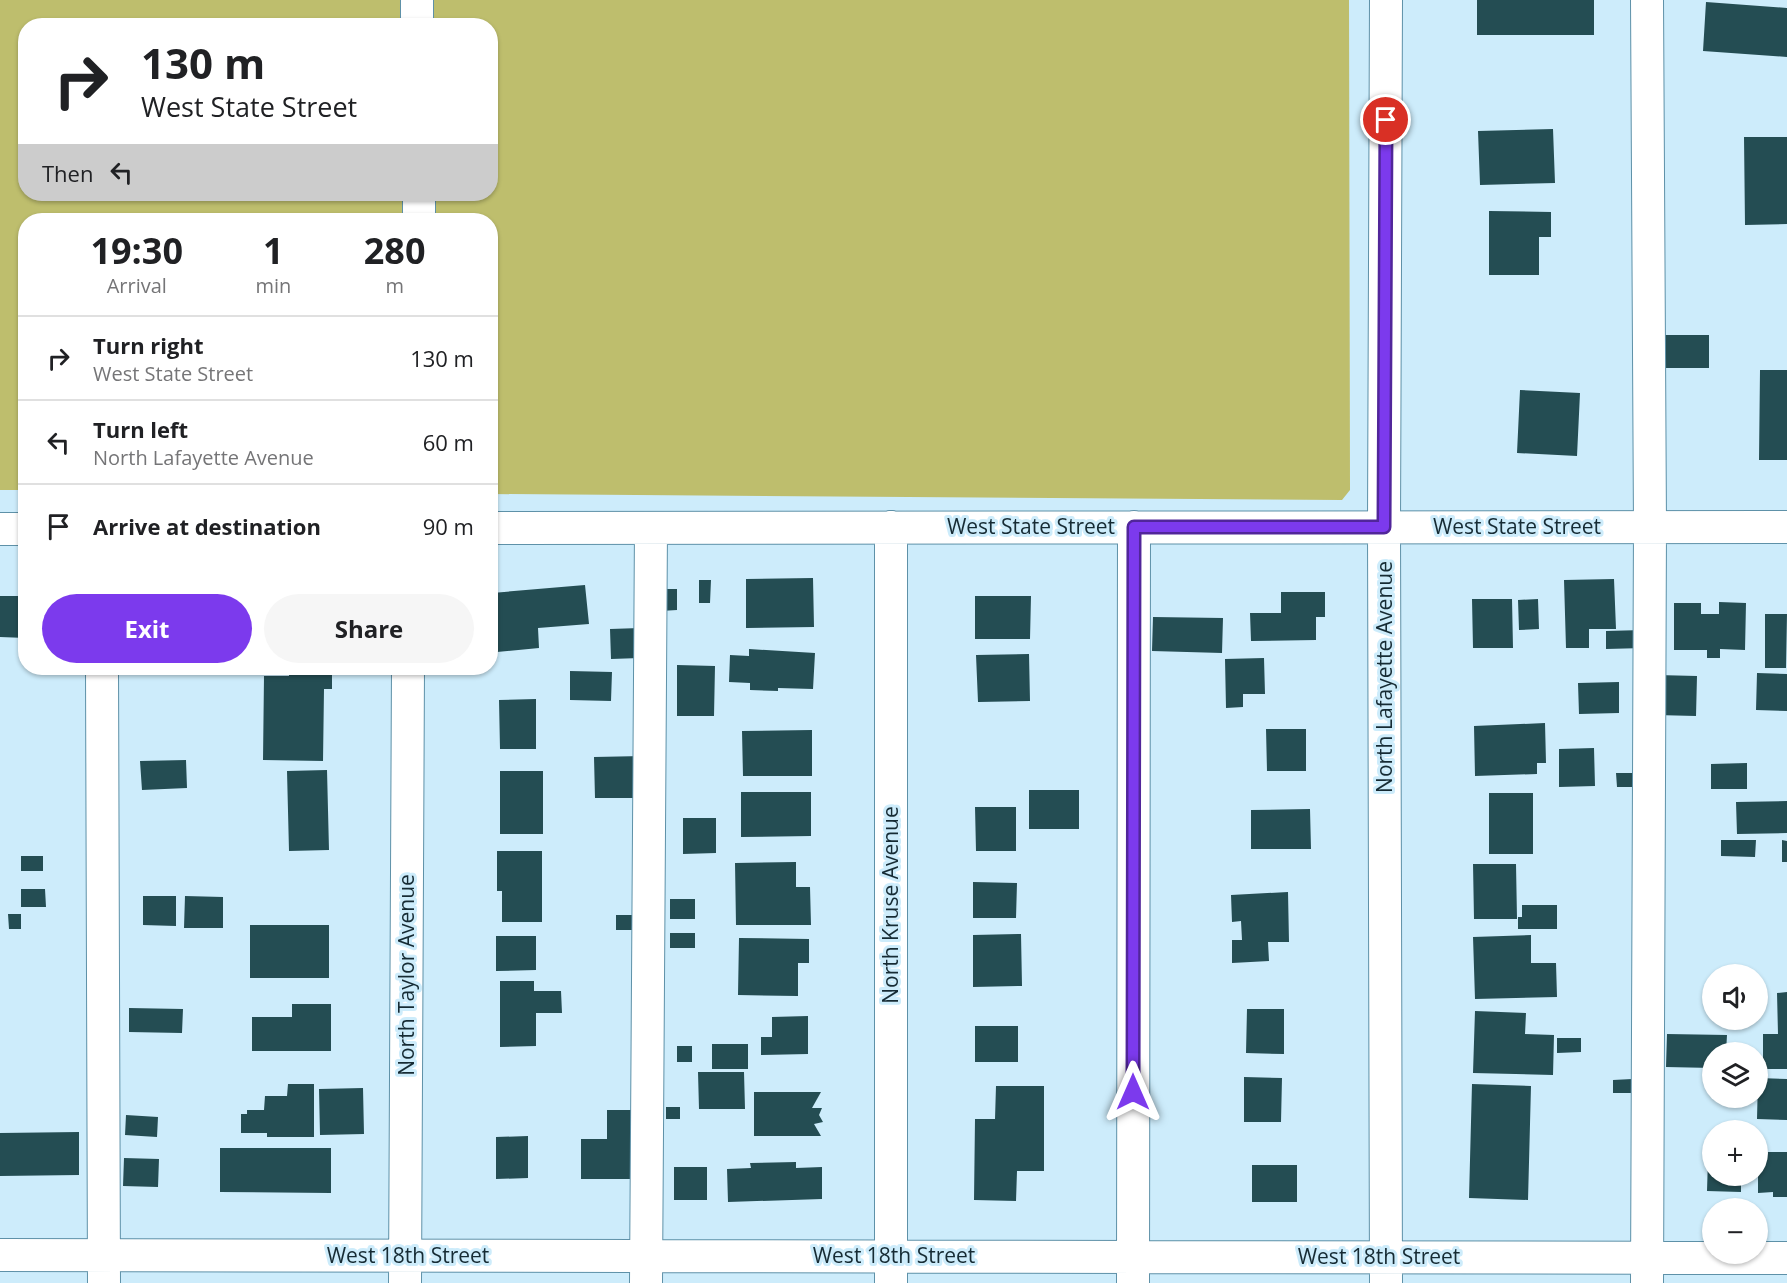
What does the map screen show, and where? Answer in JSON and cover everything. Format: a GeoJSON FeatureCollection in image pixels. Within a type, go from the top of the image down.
{"type":"FeatureCollection","features":[{"type":"Feature","properties":{"kind":"street"},"geometry":{"type":"LineString","coordinates":[[417,0],[417,18]]}},
{"type":"Feature","properties":{"kind":"street","name":"North Lafayette Avenue"},"geometry":{"type":"LineString","coordinates":[[1386,0],[1384,527],[1387,1270]]}},
{"type":"Feature","properties":{"kind":"street"},"geometry":{"type":"LineString","coordinates":[[1647,0],[1650,527],[1647,1270]]}},
{"type":"Feature","properties":{"kind":"street","name":"North Kruse Avenue"},"geometry":{"type":"LineString","coordinates":[[891,527],[891,1270]]}},
{"type":"Feature","properties":{"kind":"street"},"geometry":{"type":"LineString","coordinates":[[1133,1270],[1134,527]]}},
{"type":"Feature","properties":{"kind":"street","name":"West State Street"},"geometry":{"type":"LineString","coordinates":[[498,528],[1787,527]]}},
{"type":"Feature","properties":{"kind":"street"},"geometry":{"type":"LineString","coordinates":[[646,1269],[651,528]]}},
{"type":"Feature","properties":{"kind":"street"},"geometry":{"type":"LineString","coordinates":[[0,529],[18,529]]}},
{"type":"Feature","properties":{"kind":"street"},"geometry":{"type":"LineString","coordinates":[[102,675],[104,1269]]}},
{"type":"Feature","properties":{"kind":"street","name":"North Taylor Avenue"},"geometry":{"type":"LineString","coordinates":[[405,1269],[408,675]]}},
{"type":"Feature","properties":{"kind":"street","name":"West 18th Street"},"geometry":{"type":"LineString","coordinates":[[0,1255],[104,1269],[1647,1270],[1787,1258]]}},
{"type":"Feature","properties":{"kind":"shaded area"},"geometry":{"type":"Polygon","coordinates":[[[0,0],[1349,0],[1350,490],[1342,500],[498,494],[498,213],[18,213],[18,490],[0,490],[0,0]]]}},
{"type":"Feature","properties":{"kind":"building"},"geometry":{"type":"Polygon","coordinates":[[[1477,0],[1594,0],[1594,35],[1477,35],[1477,0]]]}},
{"type":"Feature","properties":{"kind":"building"},"geometry":{"type":"Polygon","coordinates":[[[1706,2],[1787,8],[1787,57],[1703,51],[1706,2]]]}},
{"type":"Feature","properties":{"kind":"building"},"geometry":{"type":"Polygon","coordinates":[[[1553,129],[1555,183],[1480,185],[1478,131],[1553,129]]]}},
{"type":"Feature","properties":{"kind":"building"},"geometry":{"type":"Polygon","coordinates":[[[1744,137],[1787,137],[1787,224],[1745,225],[1744,137]]]}},
{"type":"Feature","properties":{"kind":"building"},"geometry":{"type":"Polygon","coordinates":[[[1489,211],[1551,212],[1551,237],[1539,237],[1539,275],[1489,275],[1489,211]]]}},
{"type":"Feature","properties":{"kind":"building"},"geometry":{"type":"Polygon","coordinates":[[[1665,335],[1709,335],[1709,368],[1666,368],[1665,335]]]}},
{"type":"Feature","properties":{"kind":"building"},"geometry":{"type":"Polygon","coordinates":[[[1760,370],[1787,370],[1787,460],[1759,460],[1760,370]]]}},
{"type":"Feature","properties":{"kind":"building"},"geometry":{"type":"Polygon","coordinates":[[[1520,390],[1580,393],[1577,456],[1517,453],[1520,390]]]}},
{"type":"Feature","properties":{"kind":"building"},"geometry":{"type":"Polygon","coordinates":[[[813,578],[814,627],[746,628],[746,579],[813,578]]]}},
{"type":"Feature","properties":{"kind":"building"},"geometry":{"type":"Polygon","coordinates":[[[1614,579],[1616,629],[1589,629],[1589,648],[1566,648],[1564,580],[1614,579]]]}},
{"type":"Feature","properties":{"kind":"building"},"geometry":{"type":"Polygon","coordinates":[[[699,580],[711,580],[710,603],[699,603],[699,580]]]}},
{"type":"Feature","properties":{"kind":"building"},"geometry":{"type":"Polygon","coordinates":[[[585,585],[589,624],[538,628],[539,648],[498,652],[498,592],[585,585]]]}},
{"type":"Feature","properties":{"kind":"building"},"geometry":{"type":"Polygon","coordinates":[[[661,589],[677,589],[677,610],[661,611],[661,589]]]}},
{"type":"Feature","properties":{"kind":"building"},"geometry":{"type":"Polygon","coordinates":[[[1281,592],[1325,592],[1325,617],[1316,617],[1316,640],[1251,641],[1250,613],[1281,613],[1281,592]]]}},
{"type":"Feature","properties":{"kind":"building"},"geometry":{"type":"Polygon","coordinates":[[[0,596],[18,596],[18,638],[0,637],[0,596]]]}},
{"type":"Feature","properties":{"kind":"building"},"geometry":{"type":"Polygon","coordinates":[[[975,596],[1031,596],[1030,639],[975,639],[975,596]]]}},
{"type":"Feature","properties":{"kind":"building"},"geometry":{"type":"Polygon","coordinates":[[[1472,599],[1512,599],[1513,648],[1473,648],[1472,599]]]}},
{"type":"Feature","properties":{"kind":"building"},"geometry":{"type":"Polygon","coordinates":[[[1538,599],[1539,629],[1519,630],[1518,600],[1538,599]]]}},
{"type":"Feature","properties":{"kind":"building"},"geometry":{"type":"Polygon","coordinates":[[[1719,602],[1746,603],[1745,650],[1720,649],[1720,658],[1707,658],[1707,650],[1674,650],[1674,603],[1701,603],[1701,614],[1719,614],[1719,602]]]}},
{"type":"Feature","properties":{"kind":"building"},"geometry":{"type":"Polygon","coordinates":[[[1765,614],[1787,614],[1786,668],[1765,668],[1765,614]]]}},
{"type":"Feature","properties":{"kind":"building"},"geometry":{"type":"Polygon","coordinates":[[[1153,617],[1223,618],[1222,653],[1152,651],[1153,617]]]}},
{"type":"Feature","properties":{"kind":"building"},"geometry":{"type":"Polygon","coordinates":[[[640,628],[640,658],[611,659],[610,629],[640,628]]]}},
{"type":"Feature","properties":{"kind":"building"},"geometry":{"type":"Polygon","coordinates":[[[1643,630],[1644,648],[1606,649],[1606,631],[1643,630]]]}},
{"type":"Feature","properties":{"kind":"building"},"geometry":{"type":"Polygon","coordinates":[[[749,649],[815,653],[813,689],[750,690],[750,683],[729,682],[730,655],[749,656],[749,649]]]}},
{"type":"Feature","properties":{"kind":"building"},"geometry":{"type":"Polygon","coordinates":[[[1029,654],[1030,701],[978,702],[976,655],[1029,654]]]}},
{"type":"Feature","properties":{"kind":"building"},"geometry":{"type":"Polygon","coordinates":[[[1264,658],[1265,694],[1243,694],[1243,707],[1226,708],[1225,659],[1264,658]]]}},
{"type":"Feature","properties":{"kind":"building"},"geometry":{"type":"Polygon","coordinates":[[[677,665],[715,666],[714,716],[677,716],[677,665]]]}},
{"type":"Feature","properties":{"kind":"building"},"geometry":{"type":"Polygon","coordinates":[[[570,671],[612,672],[611,701],[570,700],[570,671]]]}},
{"type":"Feature","properties":{"kind":"building"},"geometry":{"type":"Polygon","coordinates":[[[1757,673],[1787,674],[1787,711],[1756,710],[1757,673]]]}},
{"type":"Feature","properties":{"kind":"building"},"geometry":{"type":"Polygon","coordinates":[[[332,675],[332,689],[324,689],[323,761],[263,760],[264,676],[332,675]]]}},
{"type":"Feature","properties":{"kind":"building"},"geometry":{"type":"Polygon","coordinates":[[[1657,675],[1697,676],[1696,716],[1656,715],[1657,675]]]}},
{"type":"Feature","properties":{"kind":"building"},"geometry":{"type":"Polygon","coordinates":[[[1619,682],[1619,713],[1579,714],[1578,683],[1619,682]]]}},
{"type":"Feature","properties":{"kind":"building"},"geometry":{"type":"Polygon","coordinates":[[[536,699],[536,749],[500,749],[499,700],[536,699]]]}},
{"type":"Feature","properties":{"kind":"building"},"geometry":{"type":"Polygon","coordinates":[[[1545,723],[1546,763],[1537,763],[1537,774],[1475,776],[1474,726],[1545,723]]]}},
{"type":"Feature","properties":{"kind":"building"},"geometry":{"type":"Polygon","coordinates":[[[1266,729],[1306,729],[1306,771],[1267,771],[1266,729]]]}},
{"type":"Feature","properties":{"kind":"building"},"geometry":{"type":"Polygon","coordinates":[[[812,730],[812,776],[743,776],[742,731],[812,730]]]}},
{"type":"Feature","properties":{"kind":"building"},"geometry":{"type":"Polygon","coordinates":[[[1594,748],[1595,786],[1559,787],[1559,749],[1594,748]]]}},
{"type":"Feature","properties":{"kind":"building"},"geometry":{"type":"Polygon","coordinates":[[[643,756],[644,798],[595,798],[594,757],[643,756]]]}},
{"type":"Feature","properties":{"kind":"building"},"geometry":{"type":"Polygon","coordinates":[[[186,760],[187,788],[142,790],[140,761],[186,760]]]}},
{"type":"Feature","properties":{"kind":"building"},"geometry":{"type":"Polygon","coordinates":[[[1747,763],[1747,789],[1711,789],[1711,764],[1747,763]]]}},
{"type":"Feature","properties":{"kind":"building"},"geometry":{"type":"Polygon","coordinates":[[[327,770],[329,850],[289,851],[287,771],[327,770]]]}},
{"type":"Feature","properties":{"kind":"building"},"geometry":{"type":"Polygon","coordinates":[[[500,771],[543,771],[543,834],[500,834],[500,771]]]}},
{"type":"Feature","properties":{"kind":"building"},"geometry":{"type":"Polygon","coordinates":[[[1616,773],[1638,773],[1638,787],[1617,787],[1616,773]]]}},
{"type":"Feature","properties":{"kind":"building"},"geometry":{"type":"Polygon","coordinates":[[[1029,790],[1079,790],[1079,829],[1029,829],[1029,790]]]}},
{"type":"Feature","properties":{"kind":"building"},"geometry":{"type":"Polygon","coordinates":[[[741,792],[811,792],[811,836],[741,837],[741,792]]]}},
{"type":"Feature","properties":{"kind":"building"},"geometry":{"type":"Polygon","coordinates":[[[1489,793],[1533,793],[1533,854],[1489,854],[1489,793]]]}},
{"type":"Feature","properties":{"kind":"building"},"geometry":{"type":"Polygon","coordinates":[[[1787,801],[1787,833],[1737,834],[1736,802],[1787,801]]]}},
{"type":"Feature","properties":{"kind":"building"},"geometry":{"type":"Polygon","coordinates":[[[975,807],[1016,807],[1016,851],[976,851],[975,807]]]}},
{"type":"Feature","properties":{"kind":"building"},"geometry":{"type":"Polygon","coordinates":[[[1310,809],[1311,849],[1251,849],[1251,810],[1310,809]]]}},
{"type":"Feature","properties":{"kind":"building"},"geometry":{"type":"Polygon","coordinates":[[[683,818],[716,818],[716,853],[683,854],[683,818]]]}},
{"type":"Feature","properties":{"kind":"building"},"geometry":{"type":"Polygon","coordinates":[[[1721,840],[1756,840],[1755,857],[1721,856],[1721,840]]]}},
{"type":"Feature","properties":{"kind":"building"},"geometry":{"type":"Polygon","coordinates":[[[1782,840],[1787,841],[1787,862],[1782,862],[1782,840]]]}},
{"type":"Feature","properties":{"kind":"building"},"geometry":{"type":"Polygon","coordinates":[[[497,851],[542,851],[542,922],[502,922],[502,891],[497,891],[497,851]]]}},
{"type":"Feature","properties":{"kind":"building"},"geometry":{"type":"Polygon","coordinates":[[[21,856],[43,856],[43,871],[21,871],[21,856]]]}},
{"type":"Feature","properties":{"kind":"building"},"geometry":{"type":"Polygon","coordinates":[[[796,862],[796,887],[810,887],[811,925],[736,925],[735,863],[796,862]]]}},
{"type":"Feature","properties":{"kind":"building"},"geometry":{"type":"Polygon","coordinates":[[[1473,864],[1516,864],[1517,919],[1474,919],[1473,864]]]}},
{"type":"Feature","properties":{"kind":"building"},"geometry":{"type":"Polygon","coordinates":[[[973,882],[1017,883],[1016,918],[973,918],[973,882]]]}},
{"type":"Feature","properties":{"kind":"building"},"geometry":{"type":"Polygon","coordinates":[[[21,889],[45,889],[46,907],[21,907],[21,889]]]}},
{"type":"Feature","properties":{"kind":"building"},"geometry":{"type":"Polygon","coordinates":[[[1288,892],[1289,942],[1268,942],[1269,961],[1232,963],[1232,940],[1242,940],[1241,921],[1232,922],[1231,895],[1288,892]]]}},
{"type":"Feature","properties":{"kind":"building"},"geometry":{"type":"Polygon","coordinates":[[[143,896],[176,896],[176,926],[143,925],[143,896]]]}},
{"type":"Feature","properties":{"kind":"building"},"geometry":{"type":"Polygon","coordinates":[[[185,896],[223,897],[223,928],[184,928],[185,896]]]}},
{"type":"Feature","properties":{"kind":"building"},"geometry":{"type":"Polygon","coordinates":[[[670,899],[695,899],[695,919],[670,919],[670,899]]]}},
{"type":"Feature","properties":{"kind":"building"},"geometry":{"type":"Polygon","coordinates":[[[1522,905],[1557,905],[1557,929],[1518,929],[1518,917],[1522,917],[1522,905]]]}},
{"type":"Feature","properties":{"kind":"building"},"geometry":{"type":"Polygon","coordinates":[[[8,914],[21,914],[21,929],[9,929],[8,914]]]}},
{"type":"Feature","properties":{"kind":"building"},"geometry":{"type":"Polygon","coordinates":[[[616,915],[638,915],[638,930],[616,930],[616,915]]]}},
{"type":"Feature","properties":{"kind":"building"},"geometry":{"type":"Polygon","coordinates":[[[250,925],[329,925],[329,978],[250,978],[250,925]]]}},
{"type":"Feature","properties":{"kind":"building"},"geometry":{"type":"Polygon","coordinates":[[[670,933],[695,933],[695,948],[670,948],[670,933]]]}},
{"type":"Feature","properties":{"kind":"building"},"geometry":{"type":"Polygon","coordinates":[[[1021,934],[1022,986],[973,987],[973,935],[1021,934]]]}},
{"type":"Feature","properties":{"kind":"building"},"geometry":{"type":"Polygon","coordinates":[[[1531,935],[1531,963],[1556,963],[1557,997],[1475,999],[1473,937],[1531,935]]]}},
{"type":"Feature","properties":{"kind":"building"},"geometry":{"type":"Polygon","coordinates":[[[496,936],[536,936],[536,970],[496,971],[496,936]]]}},
{"type":"Feature","properties":{"kind":"building"},"geometry":{"type":"Polygon","coordinates":[[[739,938],[809,939],[809,963],[798,963],[798,996],[738,995],[739,938]]]}},
{"type":"Feature","properties":{"kind":"building"},"geometry":{"type":"Polygon","coordinates":[[[500,981],[534,981],[534,991],[561,991],[562,1013],[536,1013],[536,1046],[500,1047],[500,981]]]}},
{"type":"Feature","properties":{"kind":"building"},"geometry":{"type":"Polygon","coordinates":[[[1787,992],[1787,1069],[1768,1069],[1768,1042],[1763,1042],[1763,1034],[1778,1034],[1777,993],[1787,992]]]}},
{"type":"Feature","properties":{"kind":"building"},"geometry":{"type":"Polygon","coordinates":[[[292,1004],[331,1004],[331,1051],[252,1051],[252,1017],[292,1017],[292,1004]]]}},
{"type":"Feature","properties":{"kind":"building"},"geometry":{"type":"Polygon","coordinates":[[[129,1008],[183,1009],[182,1033],[129,1032],[129,1008]]]}},
{"type":"Feature","properties":{"kind":"building"},"geometry":{"type":"Polygon","coordinates":[[[1247,1009],[1284,1009],[1284,1054],[1246,1053],[1247,1009]]]}},
{"type":"Feature","properties":{"kind":"building"},"geometry":{"type":"Polygon","coordinates":[[[1475,1011],[1526,1013],[1525,1034],[1554,1035],[1553,1075],[1473,1073],[1475,1011]]]}},
{"type":"Feature","properties":{"kind":"building"},"geometry":{"type":"Polygon","coordinates":[[[808,1016],[808,1054],[761,1055],[761,1037],[772,1037],[772,1017],[808,1016]]]}},
{"type":"Feature","properties":{"kind":"building"},"geometry":{"type":"Polygon","coordinates":[[[975,1026],[1018,1026],[1018,1062],[975,1062],[975,1026]]]}},
{"type":"Feature","properties":{"kind":"building"},"geometry":{"type":"Polygon","coordinates":[[[1667,1034],[1727,1035],[1727,1042],[1702,1042],[1702,1068],[1666,1067],[1667,1034]]]}},
{"type":"Feature","properties":{"kind":"building"},"geometry":{"type":"Polygon","coordinates":[[[1557,1038],[1581,1038],[1581,1052],[1557,1053],[1557,1038]]]}},
{"type":"Feature","properties":{"kind":"building"},"geometry":{"type":"Polygon","coordinates":[[[712,1044],[748,1044],[748,1069],[712,1069],[712,1044]]]}},
{"type":"Feature","properties":{"kind":"building"},"geometry":{"type":"Polygon","coordinates":[[[677,1046],[692,1046],[692,1062],[677,1062],[677,1046]]]}},
{"type":"Feature","properties":{"kind":"building"},"geometry":{"type":"Polygon","coordinates":[[[698,1072],[744,1072],[745,1109],[699,1109],[698,1072]]]}},
{"type":"Feature","properties":{"kind":"building"},"geometry":{"type":"Polygon","coordinates":[[[1244,1077],[1282,1078],[1281,1122],[1244,1122],[1244,1077]]]}},
{"type":"Feature","properties":{"kind":"building"},"geometry":{"type":"Polygon","coordinates":[[[1768,1078],[1787,1079],[1787,1120],[1757,1119],[1757,1108],[1768,1108],[1768,1078]]]}},
{"type":"Feature","properties":{"kind":"building"},"geometry":{"type":"Polygon","coordinates":[[[1632,1079],[1632,1093],[1613,1093],[1613,1080],[1632,1079]]]}},
{"type":"Feature","properties":{"kind":"building"},"geometry":{"type":"Polygon","coordinates":[[[288,1084],[314,1084],[314,1137],[267,1137],[267,1133],[241,1133],[241,1114],[247,1114],[247,1110],[264,1110],[265,1096],[287,1096],[288,1084]]]}},
{"type":"Feature","properties":{"kind":"building"},"geometry":{"type":"Polygon","coordinates":[[[1472,1084],[1531,1086],[1528,1200],[1469,1198],[1472,1084]]]}},
{"type":"Feature","properties":{"kind":"building"},"geometry":{"type":"Polygon","coordinates":[[[996,1086],[1044,1086],[1044,1171],[1017,1171],[1016,1201],[974,1200],[975,1119],[995,1119],[996,1086]]]}},
{"type":"Feature","properties":{"kind":"building"},"geometry":{"type":"Polygon","coordinates":[[[363,1088],[364,1134],[320,1135],[319,1089],[363,1088]]]}},
{"type":"Feature","properties":{"kind":"building"},"geometry":{"type":"Polygon","coordinates":[[[754,1092],[821,1092],[812,1108],[822,1108],[819,1115],[823,1122],[814,1124],[821,1136],[754,1136],[754,1092]]]}},
{"type":"Feature","properties":{"kind":"building"},"geometry":{"type":"Polygon","coordinates":[[[666,1107],[680,1107],[680,1119],[666,1119],[666,1107]]]}},
{"type":"Feature","properties":{"kind":"building"},"geometry":{"type":"Polygon","coordinates":[[[607,1110],[640,1110],[640,1179],[581,1179],[581,1139],[607,1139],[607,1110]]]}},
{"type":"Feature","properties":{"kind":"building"},"geometry":{"type":"Polygon","coordinates":[[[126,1115],[158,1117],[157,1137],[125,1135],[126,1115]]]}},
{"type":"Feature","properties":{"kind":"building"},"geometry":{"type":"Polygon","coordinates":[[[79,1132],[79,1175],[0,1176],[0,1133],[79,1132]]]}},
{"type":"Feature","properties":{"kind":"building"},"geometry":{"type":"Polygon","coordinates":[[[528,1136],[528,1178],[496,1179],[496,1137],[528,1136]]]}},
{"type":"Feature","properties":{"kind":"building"},"geometry":{"type":"Polygon","coordinates":[[[220,1148],[331,1148],[331,1193],[220,1192],[220,1148]]]}},
{"type":"Feature","properties":{"kind":"building"},"geometry":{"type":"Polygon","coordinates":[[[1768,1152],[1787,1152],[1787,1197],[1773,1197],[1773,1192],[1758,1193],[1758,1186],[1768,1186],[1768,1152]]]}},
{"type":"Feature","properties":{"kind":"building"},"geometry":{"type":"Polygon","coordinates":[[[124,1158],[159,1159],[158,1187],[123,1186],[124,1158]]]}},
{"type":"Feature","properties":{"kind":"building"},"geometry":{"type":"Polygon","coordinates":[[[796,1162],[796,1168],[822,1167],[822,1199],[728,1202],[727,1169],[751,1168],[750,1163],[796,1162]]]}},
{"type":"Feature","properties":{"kind":"building"},"geometry":{"type":"Polygon","coordinates":[[[1252,1165],[1297,1165],[1297,1202],[1252,1202],[1252,1165]]]}},
{"type":"Feature","properties":{"kind":"building"},"geometry":{"type":"Polygon","coordinates":[[[674,1167],[707,1167],[707,1200],[674,1200],[674,1167]]]}},
{"type":"Feature","properties":{"kind":"building"},"geometry":{"type":"Polygon","coordinates":[[[1707,1186],[1741,1186],[1741,1192],[1707,1191],[1707,1186]]]}},
{"type":"Feature","properties":{"kind":"route"},"geometry":{"type":"LineString","coordinates":[[1133,1092],[1134,527],[1384,527],[1386,120]]}}]}
